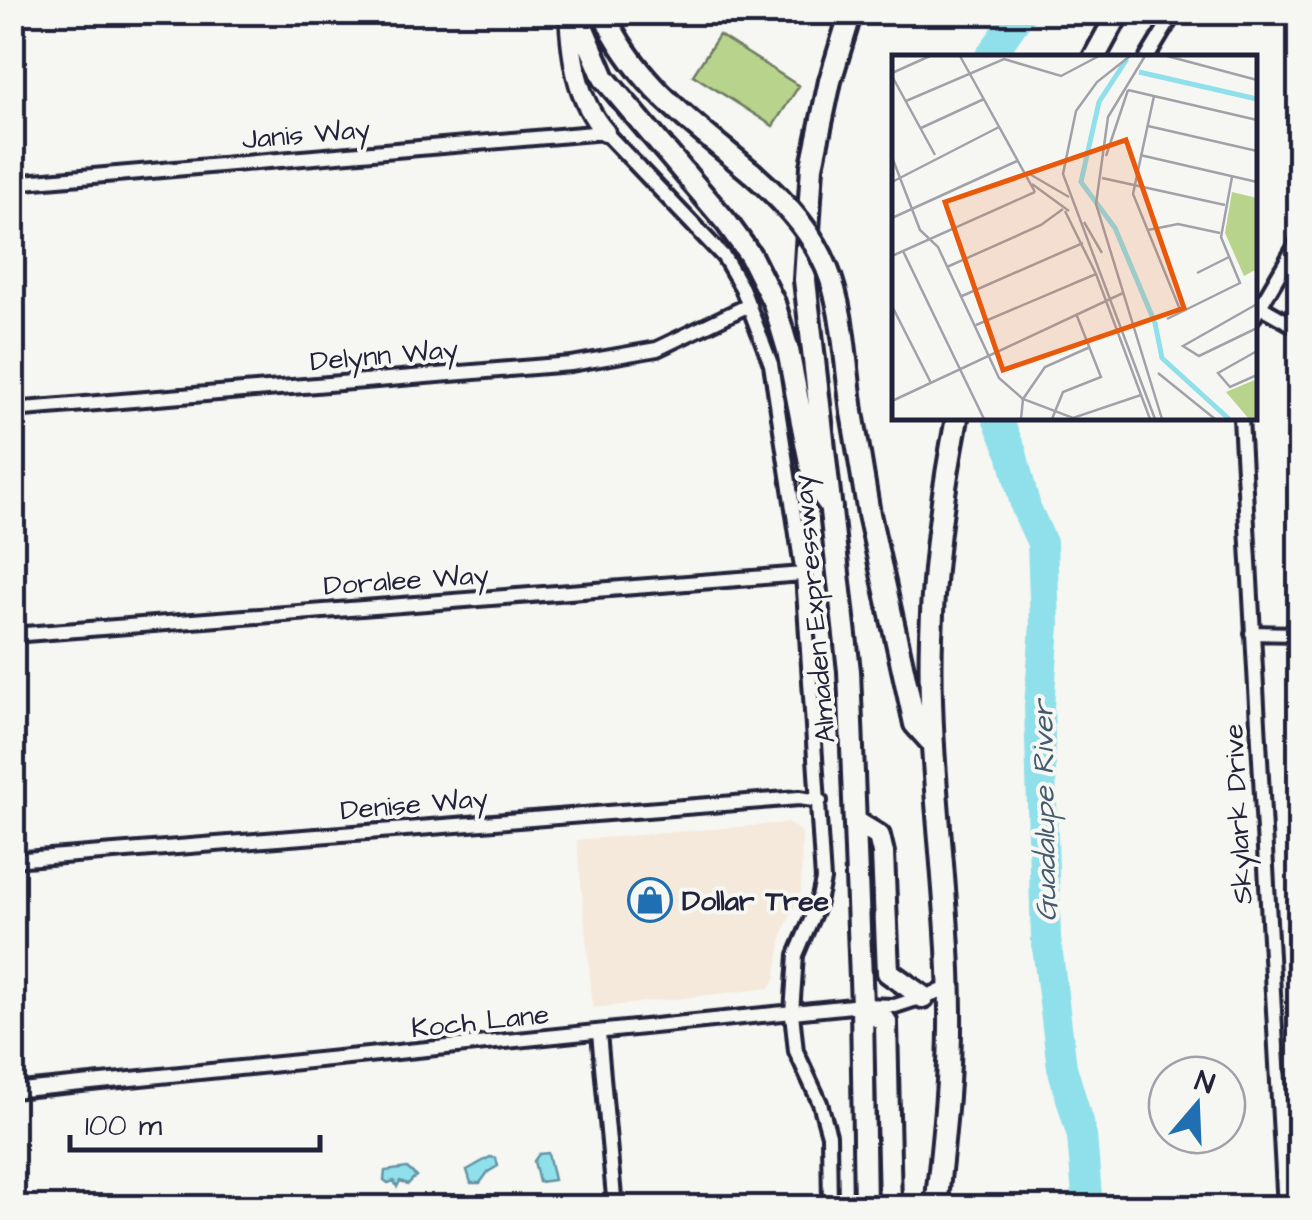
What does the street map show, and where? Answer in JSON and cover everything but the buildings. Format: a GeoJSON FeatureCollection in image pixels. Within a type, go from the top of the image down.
{"type":"FeatureCollection","features":[{"type":"Feature","properties":{"kind":"main road"},"geometry":{"type":"LineString","coordinates":[[573,12],[581,93],[590,116],[604,132]]}},
{"type":"Feature","properties":{"kind":"main road"},"geometry":{"type":"LineString","coordinates":[[573,12],[604,78],[727,222],[750,255],[774,303],[788,350],[814,483],[831,508]]}},
{"type":"Feature","properties":{"kind":"main road"},"geometry":{"type":"LineString","coordinates":[[603,12],[642,78],[752,173],[805,226],[829,270],[838,297],[869,514],[915,724],[933,744]]}},
{"type":"Feature","properties":{"kind":"main road","name":"Almaden Expressway"},"geometry":{"type":"LineString","coordinates":[[851,12],[818,134],[805,248],[808,308],[850,671],[862,1006],[864,1208]]}},
{"type":"Feature","properties":{"kind":"main road"},"geometry":{"type":"LineString","coordinates":[[1096,55],[1119,12]]}},
{"type":"Feature","properties":{"kind":"main road"},"geometry":{"type":"LineString","coordinates":[[936,1208],[948,1090],[950,988],[933,744],[931,637],[941,518],[957,420]]}},
{"type":"Feature","properties":{"kind":"main road"},"geometry":{"type":"LineString","coordinates":[[856,822],[879,836],[883,853],[888,972],[924,997]]}},
{"type":"Feature","properties":{"kind":"main road"},"geometry":{"type":"LineString","coordinates":[[862,1006],[886,1022],[890,1208]]}},
{"type":"Feature","properties":{"kind":"street"},"geometry":{"type":"LineString","coordinates":[[1149,55],[1175,12]]}},
{"type":"Feature","properties":{"kind":"street","name":"Janis Way"},"geometry":{"type":"LineString","coordinates":[[12,183],[604,132]]}},
{"type":"Feature","properties":{"kind":"street"},"geometry":{"type":"LineString","coordinates":[[604,132],[724,256],[749,305],[771,364],[803,574],[823,880],[813,917],[796,955],[792,1013],[796,1050],[820,1103],[829,1135],[830,1208]]}},
{"type":"Feature","properties":{"kind":"street"},"geometry":{"type":"LineString","coordinates":[[1257,307],[1300,238]]}},
{"type":"Feature","properties":{"kind":"street","name":"Delynn Way"},"geometry":{"type":"LineString","coordinates":[[12,410],[571,364],[657,349],[749,305]]}},
{"type":"Feature","properties":{"kind":"street"},"geometry":{"type":"LineString","coordinates":[[1257,309],[1300,329]]}},
{"type":"Feature","properties":{"kind":"street","name":"Skylark Drive"},"geometry":{"type":"LineString","coordinates":[[1241,420],[1285,1208]]}},
{"type":"Feature","properties":{"kind":"street","name":"Doralee Way"},"geometry":{"type":"LineString","coordinates":[[12,635],[803,574]]}},
{"type":"Feature","properties":{"kind":"street"},"geometry":{"type":"LineString","coordinates":[[1252,633],[1300,634]]}},
{"type":"Feature","properties":{"kind":"street","name":"Denise Way"},"geometry":{"type":"LineString","coordinates":[[12,860],[782,799],[820,801]]}},
{"type":"Feature","properties":{"kind":"street","name":"Koch Lane"},"geometry":{"type":"LineString","coordinates":[[12,1091],[862,1006],[895,1006],[950,988]]}},
{"type":"Feature","properties":{"kind":"street"},"geometry":{"type":"LineString","coordinates":[[598,1033],[615,1208]]}},
{"type":"Feature","properties":{"kind":"shaded area"},"geometry":{"type":"Polygon","coordinates":[[[787,823],[802,832],[801,891],[783,932],[770,988],[593,1008],[577,840],[787,823]]]}},
{"type":"Feature","properties":{"kind":"green space"},"geometry":{"type":"Polygon","coordinates":[[[719,35],[799,86],[773,126],[693,75],[719,35]]]}},
{"type":"Feature","properties":{"kind":"water"},"geometry":{"type":"Polygon","coordinates":[[[548,1153],[554,1180],[539,1182],[534,1161],[539,1154],[548,1153]]]}},
{"type":"Feature","properties":{"kind":"water"},"geometry":{"type":"Polygon","coordinates":[[[490,1157],[496,1158],[498,1166],[480,1183],[471,1183],[467,1170],[490,1157]]]}},
{"type":"Feature","properties":{"kind":"water"},"geometry":{"type":"Polygon","coordinates":[[[407,1168],[416,1176],[408,1184],[400,1181],[397,1187],[394,1181],[384,1180],[385,1171],[407,1168]]]}},
{"type":"Feature","properties":{"kind":"waterway","name":"Guadalupe River"},"geometry":{"type":"LineString","coordinates":[[991,55],[1021,12]]}},
{"type":"Feature","properties":{"kind":"waterway","name":"Guadalupe River"},"geometry":{"type":"LineString","coordinates":[[998,420],[1012,453],[1026,508],[1042,543],[1045,625],[1039,707],[1046,938],[1062,1067],[1082,1136],[1088,1208]]}},
{"type":"Feature","properties":{"kind":"place","name":"Dollar Tree"},"geometry":{"type":"Point","coordinates":[650,900]}}]}
